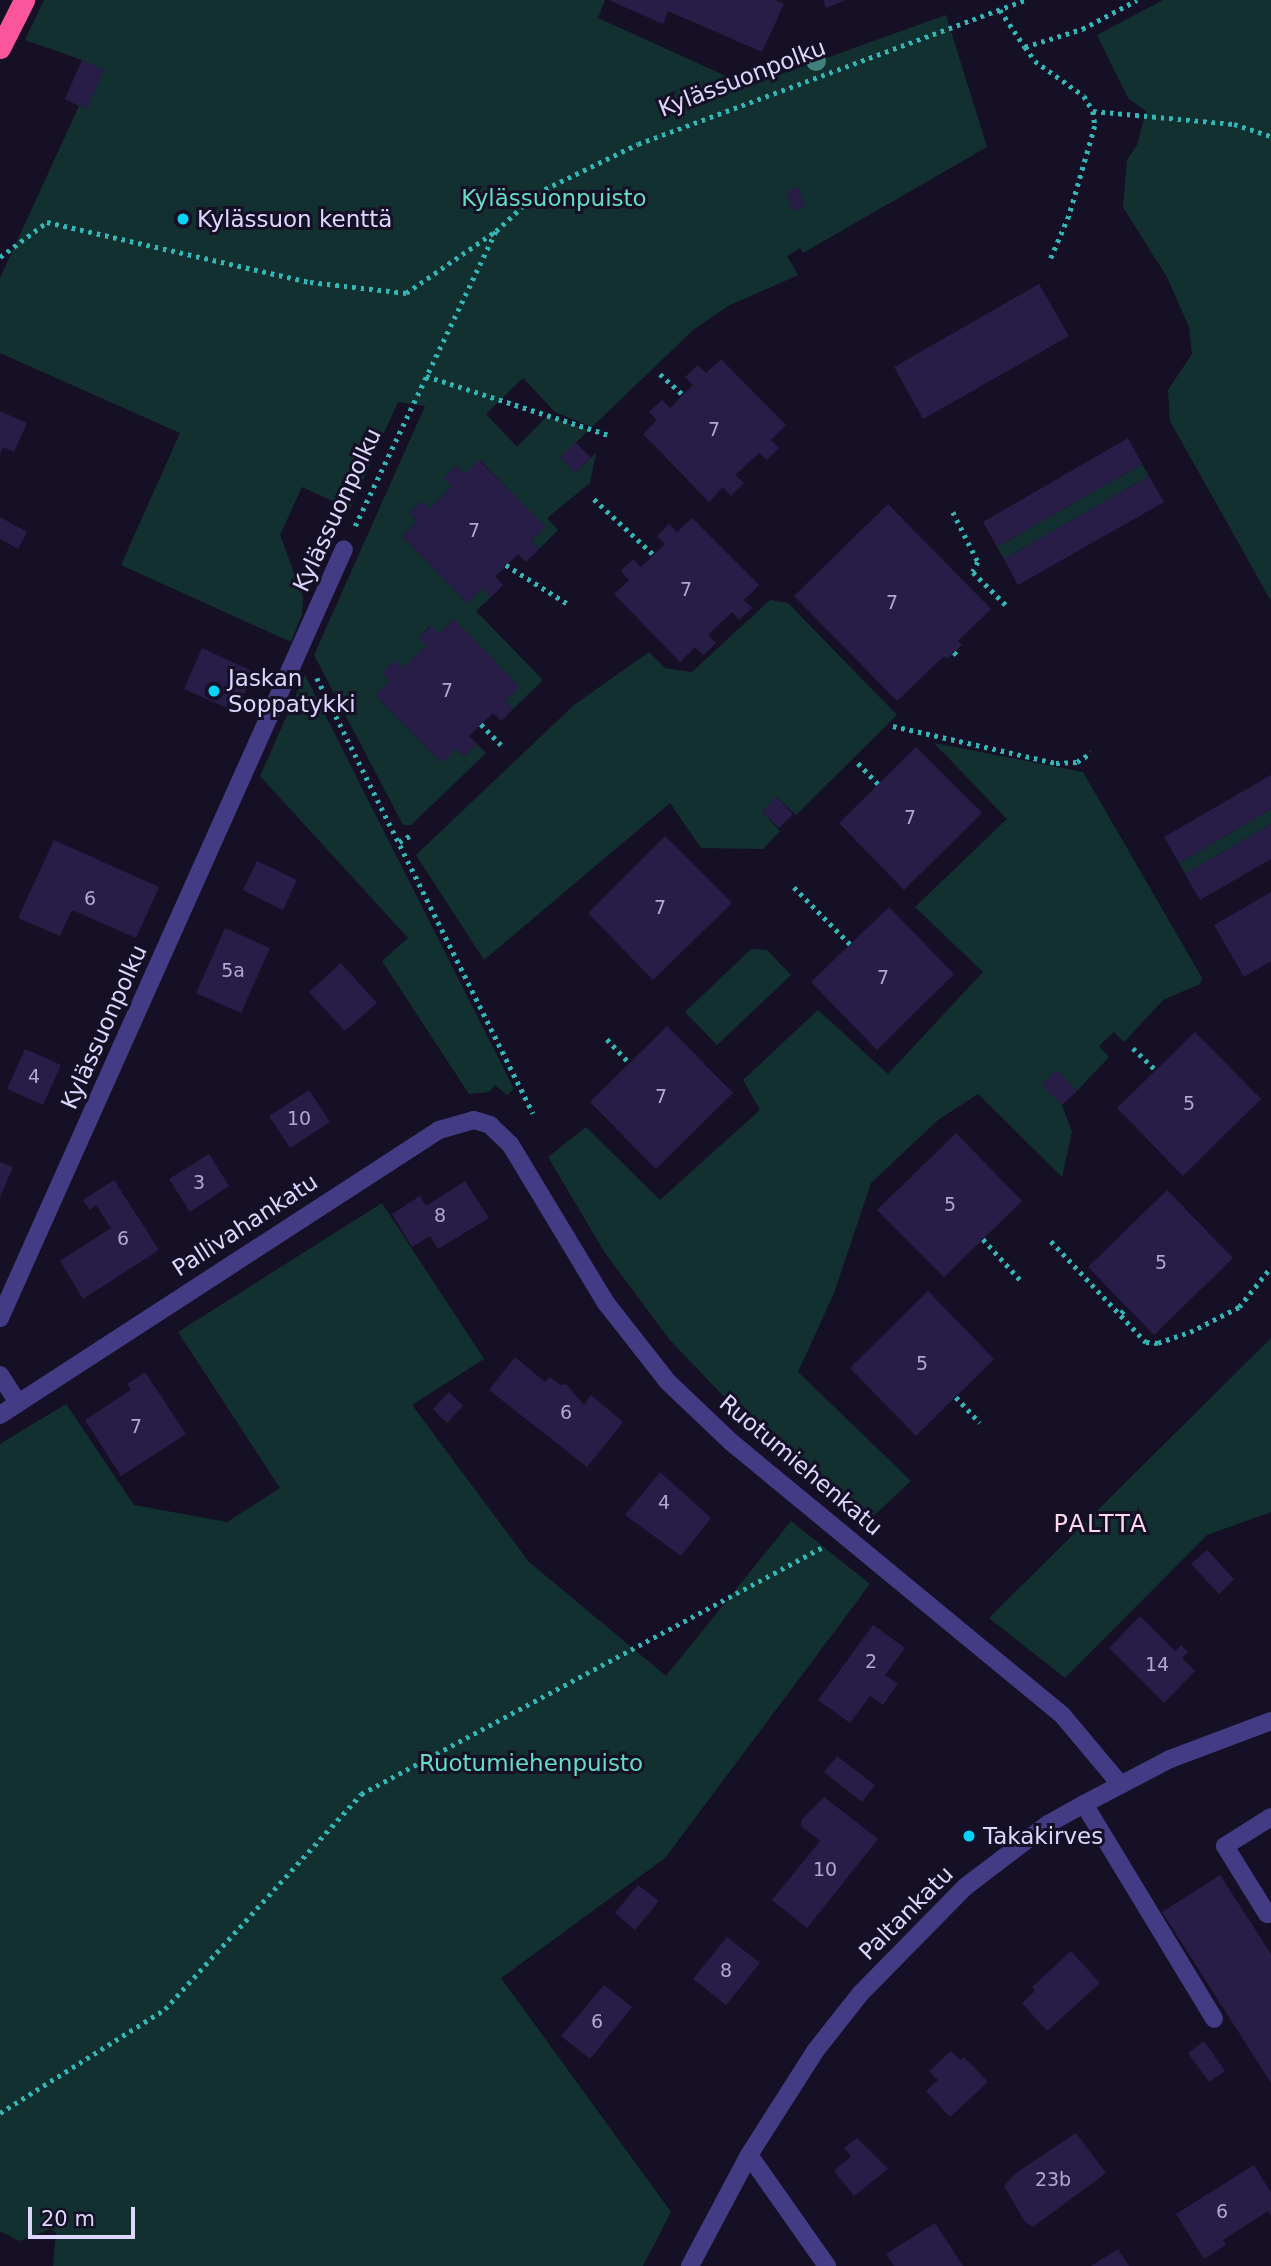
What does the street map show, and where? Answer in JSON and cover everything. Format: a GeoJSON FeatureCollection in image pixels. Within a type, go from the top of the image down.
{"type":"FeatureCollection","features":[{"type":"Feature","properties":{"kind":"highway"},"geometry":{"type":"LineString","coordinates":[[0,48],[5,26],[23,0]]}},
{"type":"Feature","properties":{"kind":"street","name":"Kylässuonpolku"},"geometry":{"type":"LineString","coordinates":[[0,1318],[344,549]]}},
{"type":"Feature","properties":{"kind":"street","name":"Pallivahankatu"},"geometry":{"type":"LineString","coordinates":[[0,1415],[439,1130],[474,1119],[504,1136]]}},
{"type":"Feature","properties":{"kind":"street","name":"Ruotumiehenkatu"},"geometry":{"type":"LineString","coordinates":[[504,1136],[606,1303],[668,1382],[731,1441],[1063,1716],[1121,1785]]}},
{"type":"Feature","properties":{"kind":"street"},"geometry":{"type":"LineString","coordinates":[[0,1375],[18,1402]]}},
{"type":"Feature","properties":{"kind":"street","name":"Paltankatu"},"geometry":{"type":"LineString","coordinates":[[690,2266],[748,2155],[816,2050],[901,1950],[989,1867],[1084,1804],[1221,1737],[1271,1721]]}},
{"type":"Feature","properties":{"kind":"street"},"geometry":{"type":"LineString","coordinates":[[1084,1804],[1214,2019]]}},
{"type":"Feature","properties":{"kind":"street"},"geometry":{"type":"LineString","coordinates":[[1267,1914],[1225,1846],[1271,1817]]}},
{"type":"Feature","properties":{"kind":"street"},"geometry":{"type":"LineString","coordinates":[[748,2155],[827,2266]]}},
{"type":"Feature","properties":{"kind":"path","name":"Kylässuonpolku"},"geometry":{"type":"LineString","coordinates":[[344,549],[496,231],[537,192],[638,144],[1025,0]]}},
{"type":"Feature","properties":{"kind":"path"},"geometry":{"type":"LineString","coordinates":[[1026,47],[1082,29],[1137,0]]}},
{"type":"Feature","properties":{"kind":"path"},"geometry":{"type":"LineString","coordinates":[[1000,10],[1035,61],[1084,96],[1093,111],[1095,126],[1069,216],[1051,258]]}},
{"type":"Feature","properties":{"kind":"path"},"geometry":{"type":"LineString","coordinates":[[1093,111],[1234,124],[1271,136]]}},
{"type":"Feature","properties":{"kind":"path"},"geometry":{"type":"LineString","coordinates":[[0,257],[47,222],[310,282],[406,293],[496,231]]}},
{"type":"Feature","properties":{"kind":"path"},"geometry":{"type":"LineString","coordinates":[[660,374],[683,395]]}},
{"type":"Feature","properties":{"kind":"path"},"geometry":{"type":"LineString","coordinates":[[426,376],[610,435]]}},
{"type":"Feature","properties":{"kind":"path"},"geometry":{"type":"LineString","coordinates":[[594,499],[654,555]]}},
{"type":"Feature","properties":{"kind":"path"},"geometry":{"type":"LineString","coordinates":[[953,512],[978,562],[973,572],[1007,606]]}},
{"type":"Feature","properties":{"kind":"path"},"geometry":{"type":"LineString","coordinates":[[506,565],[568,604]]}},
{"type":"Feature","properties":{"kind":"path"},"geometry":{"type":"LineString","coordinates":[[301,647],[533,1113]]}},
{"type":"Feature","properties":{"kind":"path"},"geometry":{"type":"LineString","coordinates":[[954,652],[959,657]]}},
{"type":"Feature","properties":{"kind":"path"},"geometry":{"type":"LineString","coordinates":[[481,724],[501,745]]}},
{"type":"Feature","properties":{"kind":"path"},"geometry":{"type":"LineString","coordinates":[[892,726],[1056,763],[1077,762],[1091,753]]}},
{"type":"Feature","properties":{"kind":"path"},"geometry":{"type":"LineString","coordinates":[[858,763],[878,784]]}},
{"type":"Feature","properties":{"kind":"path"},"geometry":{"type":"LineString","coordinates":[[399,842],[411,835]]}},
{"type":"Feature","properties":{"kind":"path"},"geometry":{"type":"LineString","coordinates":[[794,887],[850,944]]}},
{"type":"Feature","properties":{"kind":"path"},"geometry":{"type":"LineString","coordinates":[[607,1039],[629,1063]]}},
{"type":"Feature","properties":{"kind":"path"},"geometry":{"type":"LineString","coordinates":[[1133,1048],[1156,1070]]}},
{"type":"Feature","properties":{"kind":"path"},"geometry":{"type":"LineString","coordinates":[[983,1239],[1023,1283]]}},
{"type":"Feature","properties":{"kind":"path"},"geometry":{"type":"LineString","coordinates":[[1051,1241],[1146,1342],[1158,1343],[1239,1307],[1271,1267]]}},
{"type":"Feature","properties":{"kind":"path"},"geometry":{"type":"LineString","coordinates":[[1121,1313],[1127,1307]]}},
{"type":"Feature","properties":{"kind":"path"},"geometry":{"type":"LineString","coordinates":[[956,1397],[980,1423]]}},
{"type":"Feature","properties":{"kind":"path"},"geometry":{"type":"LineString","coordinates":[[0,2113],[165,2009],[361,1794],[845,1535]]}},
{"type":"Feature","properties":{"kind":"green space","name":"Kylässuonpuisto"},"geometry":{"type":"Polygon","coordinates":[[[44,0],[605,0],[598,18],[748,86],[946,15],[987,147],[803,253],[800,248],[787,256],[798,275],[728,306],[693,330],[592,427],[555,412],[523,378],[486,414],[517,447],[547,416],[589,430],[560,458],[575,473],[596,453],[590,483],[547,518],[558,530],[539,549],[531,541],[545,527],[480,460],[465,474],[456,466],[444,478],[452,486],[429,509],[421,501],[409,513],[417,521],[402,536],[467,603],[482,588],[491,597],[476,611],[543,680],[513,709],[505,701],[519,687],[454,619],[439,634],[430,626],[419,637],[426,646],[376,696],[441,762],[456,749],[464,756],[477,744],[486,753],[411,825],[403,825],[314,655],[425,406],[398,402],[350,509],[302,487],[280,535],[303,597],[302,614],[291,642],[121,565],[180,433],[0,353],[0,278],[79,106],[65,99],[82,60],[25,40],[44,0]]]}},
{"type":"Feature","properties":{"kind":"green space"},"geometry":{"type":"Polygon","coordinates":[[[1163,0],[1271,0],[1271,601],[1170,421],[1168,390],[1192,354],[1189,327],[1167,277],[1123,207],[1127,160],[1137,145],[1146,111],[1128,98],[1097,35],[1163,0]]]}},
{"type":"Feature","properties":{"kind":"green space"},"geometry":{"type":"Polygon","coordinates":[[[1142,464],[1149,476],[1004,559],[997,547],[1142,464]]]}},
{"type":"Feature","properties":{"kind":"green space"},"geometry":{"type":"Polygon","coordinates":[[[770,600],[788,603],[897,715],[796,815],[777,797],[762,811],[780,831],[763,849],[701,848],[670,803],[484,960],[416,855],[574,705],[649,652],[665,668],[692,672],[770,600]]]}},
{"type":"Feature","properties":{"kind":"green space"},"geometry":{"type":"Polygon","coordinates":[[[305,675],[514,1089],[507,1095],[495,1085],[489,1092],[469,1094],[382,961],[408,938],[260,776],[305,675]]]}},
{"type":"Feature","properties":{"kind":"green space"},"geometry":{"type":"Polygon","coordinates":[[[934,743],[1083,772],[1202,978],[1200,984],[1163,1000],[1124,1042],[1114,1032],[1099,1046],[1109,1057],[1077,1091],[1056,1070],[1042,1085],[1062,1105],[1072,1132],[1062,1177],[978,1094],[938,1120],[871,1183],[834,1293],[798,1372],[911,1481],[868,1521],[749,1423],[669,1339],[605,1253],[548,1157],[586,1127],[660,1200],[760,1110],[743,1080],[818,1010],[888,1074],[983,972],[915,907],[1007,819],[934,743]]]}},
{"type":"Feature","properties":{"kind":"green space"},"geometry":{"type":"Polygon","coordinates":[[[1271,809],[1271,824],[1185,874],[1179,863],[1271,809]]]}},
{"type":"Feature","properties":{"kind":"green space"},"geometry":{"type":"Polygon","coordinates":[[[751,949],[767,950],[791,975],[717,1045],[685,1012],[751,949]]]}},
{"type":"Feature","properties":{"kind":"green space","name":"Ruotumiehenpuisto"},"geometry":{"type":"Polygon","coordinates":[[[382,1203],[484,1359],[412,1405],[529,1562],[666,1676],[791,1521],[870,1584],[665,1858],[501,1978],[671,2212],[643,2266],[53,2266],[56,2233],[51,2229],[19,2241],[0,2231],[0,1444],[66,1404],[134,1505],[227,1522],[280,1488],[178,1332],[382,1203]]]}},
{"type":"Feature","properties":{"kind":"green space"},"geometry":{"type":"Polygon","coordinates":[[[1271,1338],[1271,1512],[1207,1535],[1065,1678],[989,1618],[1271,1338]]]}},
{"type":"Feature","properties":{"kind":"building"},"geometry":{"type":"Polygon","coordinates":[[[609,0],[775,0],[784,4],[762,52],[668,11],[663,24],[609,0]]]}},
{"type":"Feature","properties":{"kind":"building"},"geometry":{"type":"Polygon","coordinates":[[[823,0],[846,0],[826,8],[823,0]]]}},
{"type":"Feature","properties":{"kind":"building"},"geometry":{"type":"Polygon","coordinates":[[[82,60],[104,70],[87,109],[65,99],[82,60]]]}},
{"type":"Feature","properties":{"kind":"building"},"geometry":{"type":"Polygon","coordinates":[[[798,187],[805,206],[793,211],[786,191],[798,187]]]}},
{"type":"Feature","properties":{"kind":"building"},"geometry":{"type":"Polygon","coordinates":[[[1039,284],[1069,336],[923,419],[894,367],[1039,284]]]}},
{"type":"Feature","properties":{"kind":"building"},"geometry":{"type":"Polygon","coordinates":[[[721,359],[786,425],[771,440],[779,448],[767,460],[759,453],[735,475],[744,483],[731,496],[723,487],[709,502],[643,434],[657,420],[649,412],[662,400],[670,408],[693,385],[685,377],[698,365],[706,373],[721,359]]]}},
{"type":"Feature","properties":{"kind":"building"},"geometry":{"type":"Polygon","coordinates":[[[0,411],[27,423],[14,452],[3,447],[0,454],[0,411]]]}},
{"type":"Feature","properties":{"kind":"building"},"geometry":{"type":"Polygon","coordinates":[[[1128,438],[1142,464],[997,547],[983,522],[1128,438]]]}},
{"type":"Feature","properties":{"kind":"building"},"geometry":{"type":"Polygon","coordinates":[[[575,442],[591,458],[575,473],[560,458],[575,442]]]}},
{"type":"Feature","properties":{"kind":"building"},"geometry":{"type":"Polygon","coordinates":[[[479,460],[546,527],[531,541],[539,549],[526,562],[518,554],[495,577],[503,585],[491,597],[482,588],[467,603],[402,536],[417,521],[409,513],[421,501],[429,509],[452,486],[444,478],[456,466],[465,474],[479,460]]]}},
{"type":"Feature","properties":{"kind":"building"},"geometry":{"type":"Polygon","coordinates":[[[1149,476],[1164,502],[1018,585],[1004,559],[1149,476]]]}},
{"type":"Feature","properties":{"kind":"building"},"geometry":{"type":"Polygon","coordinates":[[[888,504],[991,609],[958,641],[962,645],[947,659],[944,656],[897,701],[794,596],[888,504]]]}},
{"type":"Feature","properties":{"kind":"building"},"geometry":{"type":"Polygon","coordinates":[[[0,517],[27,532],[18,549],[0,539],[0,517]]]}},
{"type":"Feature","properties":{"kind":"building"},"geometry":{"type":"Polygon","coordinates":[[[692,518],[759,585],[744,600],[752,608],[739,620],[732,612],[708,635],[716,643],[703,655],[695,647],[680,662],[614,594],[629,580],[621,571],[633,559],[641,567],[665,544],[657,536],[669,524],[677,532],[692,518]]]}},
{"type":"Feature","properties":{"kind":"building"},"geometry":{"type":"Polygon","coordinates":[[[454,619],[520,687],[505,701],[513,709],[501,721],[493,713],[469,736],[477,744],[464,756],[456,749],[442,763],[375,695],[390,681],[382,673],[395,660],[403,668],[426,646],[419,637],[431,626],[439,634],[454,619]]]}},
{"type":"Feature","properties":{"kind":"building"},"geometry":{"type":"Polygon","coordinates":[[[202,648],[254,672],[236,712],[184,689],[202,648]]]}},
{"type":"Feature","properties":{"kind":"building"},"geometry":{"type":"Polygon","coordinates":[[[916,747],[982,813],[904,890],[839,823],[916,747]]]}},
{"type":"Feature","properties":{"kind":"building"},"geometry":{"type":"Polygon","coordinates":[[[1271,775],[1271,809],[1179,863],[1164,837],[1271,775]]]}},
{"type":"Feature","properties":{"kind":"building"},"geometry":{"type":"Polygon","coordinates":[[[777,797],[793,814],[779,828],[762,811],[777,797]]]}},
{"type":"Feature","properties":{"kind":"building"},"geometry":{"type":"Polygon","coordinates":[[[1271,824],[1271,859],[1200,900],[1185,874],[1271,824]]]}},
{"type":"Feature","properties":{"kind":"building"},"geometry":{"type":"Polygon","coordinates":[[[665,836],[732,903],[653,980],[588,913],[665,836]]]}},
{"type":"Feature","properties":{"kind":"building"},"geometry":{"type":"Polygon","coordinates":[[[54,840],[159,887],[136,938],[72,910],[60,936],[18,918],[54,840]]]}},
{"type":"Feature","properties":{"kind":"building"},"geometry":{"type":"Polygon","coordinates":[[[257,861],[297,880],[283,910],[243,890],[257,861]]]}},
{"type":"Feature","properties":{"kind":"building"},"geometry":{"type":"Polygon","coordinates":[[[1271,892],[1271,961],[1244,977],[1214,925],[1271,892]]]}},
{"type":"Feature","properties":{"kind":"building"},"geometry":{"type":"Polygon","coordinates":[[[889,907],[954,974],[877,1050],[811,982],[889,907]]]}},
{"type":"Feature","properties":{"kind":"building"},"geometry":{"type":"Polygon","coordinates":[[[225,928],[270,948],[241,1013],[196,993],[225,928]]]}},
{"type":"Feature","properties":{"kind":"building"},"geometry":{"type":"Polygon","coordinates":[[[341,963],[377,1003],[345,1031],[309,992],[341,963]]]}},
{"type":"Feature","properties":{"kind":"building"},"geometry":{"type":"Polygon","coordinates":[[[667,1026],[733,1093],[656,1169],[590,1102],[667,1026]]]}},
{"type":"Feature","properties":{"kind":"building"},"geometry":{"type":"Polygon","coordinates":[[[1195,1032],[1261,1099],[1183,1176],[1117,1108],[1195,1032]]]}},
{"type":"Feature","properties":{"kind":"building"},"geometry":{"type":"Polygon","coordinates":[[[25,1049],[61,1065],[43,1105],[7,1089],[25,1049]]]}},
{"type":"Feature","properties":{"kind":"building"},"geometry":{"type":"Polygon","coordinates":[[[1056,1070],[1077,1091],[1062,1105],[1041,1085],[1056,1070]]]}},
{"type":"Feature","properties":{"kind":"building"},"geometry":{"type":"Polygon","coordinates":[[[309,1090],[330,1122],[290,1148],[269,1116],[309,1090]]]}},
{"type":"Feature","properties":{"kind":"building"},"geometry":{"type":"Polygon","coordinates":[[[956,1133],[1022,1201],[944,1277],[877,1210],[956,1133]]]}},
{"type":"Feature","properties":{"kind":"building"},"geometry":{"type":"Polygon","coordinates":[[[209,1154],[229,1186],[190,1212],[169,1179],[209,1154]]]}},
{"type":"Feature","properties":{"kind":"building"},"geometry":{"type":"Polygon","coordinates":[[[0,1162],[13,1167],[0,1197],[0,1162]]]}},
{"type":"Feature","properties":{"kind":"building"},"geometry":{"type":"Polygon","coordinates":[[[114,1180],[159,1250],[83,1299],[60,1261],[111,1228],[96,1205],[90,1210],[83,1200],[114,1180]]]}},
{"type":"Feature","properties":{"kind":"building"},"geometry":{"type":"Polygon","coordinates":[[[465,1181],[489,1218],[438,1249],[430,1236],[412,1247],[392,1214],[420,1196],[426,1206],[465,1181]]]}},
{"type":"Feature","properties":{"kind":"building"},"geometry":{"type":"Polygon","coordinates":[[[1167,1190],[1233,1258],[1154,1335],[1088,1267],[1167,1190]]]}},
{"type":"Feature","properties":{"kind":"building"},"geometry":{"type":"Polygon","coordinates":[[[928,1291],[994,1359],[916,1436],[850,1368],[928,1291]]]}},
{"type":"Feature","properties":{"kind":"building"},"geometry":{"type":"Polygon","coordinates":[[[515,1357],[545,1382],[550,1377],[560,1385],[566,1384],[584,1405],[591,1395],[623,1422],[587,1467],[489,1390],[515,1357]]]}},
{"type":"Feature","properties":{"kind":"building"},"geometry":{"type":"Polygon","coordinates":[[[145,1372],[186,1434],[121,1476],[85,1420],[131,1390],[127,1384],[145,1372]]]}},
{"type":"Feature","properties":{"kind":"building"},"geometry":{"type":"Polygon","coordinates":[[[449,1392],[463,1406],[447,1423],[433,1409],[449,1392]]]}},
{"type":"Feature","properties":{"kind":"building"},"geometry":{"type":"Polygon","coordinates":[[[660,1472],[711,1518],[681,1556],[625,1515],[660,1472]]]}},
{"type":"Feature","properties":{"kind":"building"},"geometry":{"type":"Polygon","coordinates":[[[1207,1550],[1234,1579],[1219,1594],[1191,1564],[1207,1550]]]}},
{"type":"Feature","properties":{"kind":"building"},"geometry":{"type":"Polygon","coordinates":[[[1140,1616],[1175,1651],[1181,1645],[1188,1652],[1182,1658],[1195,1671],[1164,1703],[1109,1648],[1140,1616]]]}},
{"type":"Feature","properties":{"kind":"building"},"geometry":{"type":"Polygon","coordinates":[[[873,1625],[905,1648],[885,1675],[898,1684],[883,1705],[870,1696],[850,1723],[818,1700],[873,1625]]]}},
{"type":"Feature","properties":{"kind":"building"},"geometry":{"type":"Polygon","coordinates":[[[837,1756],[875,1785],[862,1802],[824,1772],[837,1756]]]}},
{"type":"Feature","properties":{"kind":"building"},"geometry":{"type":"Polygon","coordinates":[[[824,1797],[878,1839],[807,1928],[772,1900],[820,1841],[801,1826],[802,1819],[824,1797]]]}},
{"type":"Feature","properties":{"kind":"building"},"geometry":{"type":"Polygon","coordinates":[[[1220,1875],[1271,1954],[1271,2083],[1162,1912],[1220,1875]]]}},
{"type":"Feature","properties":{"kind":"building"},"geometry":{"type":"Polygon","coordinates":[[[638,1885],[659,1901],[635,1930],[615,1913],[638,1885]]]}},
{"type":"Feature","properties":{"kind":"building"},"geometry":{"type":"Polygon","coordinates":[[[727,1937],[760,1963],[726,2005],[693,1979],[727,1937]]]}},
{"type":"Feature","properties":{"kind":"building"},"geometry":{"type":"Polygon","coordinates":[[[1071,1951],[1100,1983],[1047,2031],[1022,2003],[1035,1991],[1032,1987],[1071,1951]]]}},
{"type":"Feature","properties":{"kind":"building"},"geometry":{"type":"Polygon","coordinates":[[[604,1985],[632,2007],[590,2059],[561,2036],[604,1985]]]}},
{"type":"Feature","properties":{"kind":"building"},"geometry":{"type":"Polygon","coordinates":[[[1204,2041],[1225,2071],[1209,2082],[1188,2053],[1204,2041]]]}},
{"type":"Feature","properties":{"kind":"building"},"geometry":{"type":"Polygon","coordinates":[[[951,2051],[960,2060],[964,2057],[988,2082],[950,2117],[926,2091],[938,2080],[929,2071],[951,2051]]]}},
{"type":"Feature","properties":{"kind":"building"},"geometry":{"type":"Polygon","coordinates":[[[1076,2133],[1106,2173],[1033,2227],[1025,2222],[1004,2186],[1016,2173],[1076,2133]]]}},
{"type":"Feature","properties":{"kind":"building"},"geometry":{"type":"Polygon","coordinates":[[[857,2138],[888,2169],[854,2196],[834,2171],[851,2156],[844,2148],[857,2138]]]}},
{"type":"Feature","properties":{"kind":"building"},"geometry":{"type":"Polygon","coordinates":[[[1254,2165],[1271,2193],[1271,2216],[1268,2211],[1223,2240],[1226,2245],[1204,2259],[1176,2214],[1254,2165]]]}},
{"type":"Feature","properties":{"kind":"building"},"geometry":{"type":"Polygon","coordinates":[[[935,2223],[963,2266],[894,2266],[886,2254],[935,2223]]]}},
{"type":"Feature","properties":{"kind":"building"},"geometry":{"type":"Polygon","coordinates":[[[1118,2249],[1129,2266],[1091,2266],[1118,2249]]]}},
{"type":"Feature","properties":{"kind":"place","name":"Kylässuon kenttä"},"geometry":{"type":"Point","coordinates":[183,219]}},
{"type":"Feature","properties":{"kind":"place","name":"Jaskan Soppatykki"},"geometry":{"type":"Point","coordinates":[214,691]}},
{"type":"Feature","properties":{"kind":"place","name":"Takakirves"},"geometry":{"type":"Point","coordinates":[969,1836]}},
{"type":"Feature","properties":{"kind":"district","name":"PALTTA"},"geometry":{"type":"Point","coordinates":[1101,1525]}}]}
